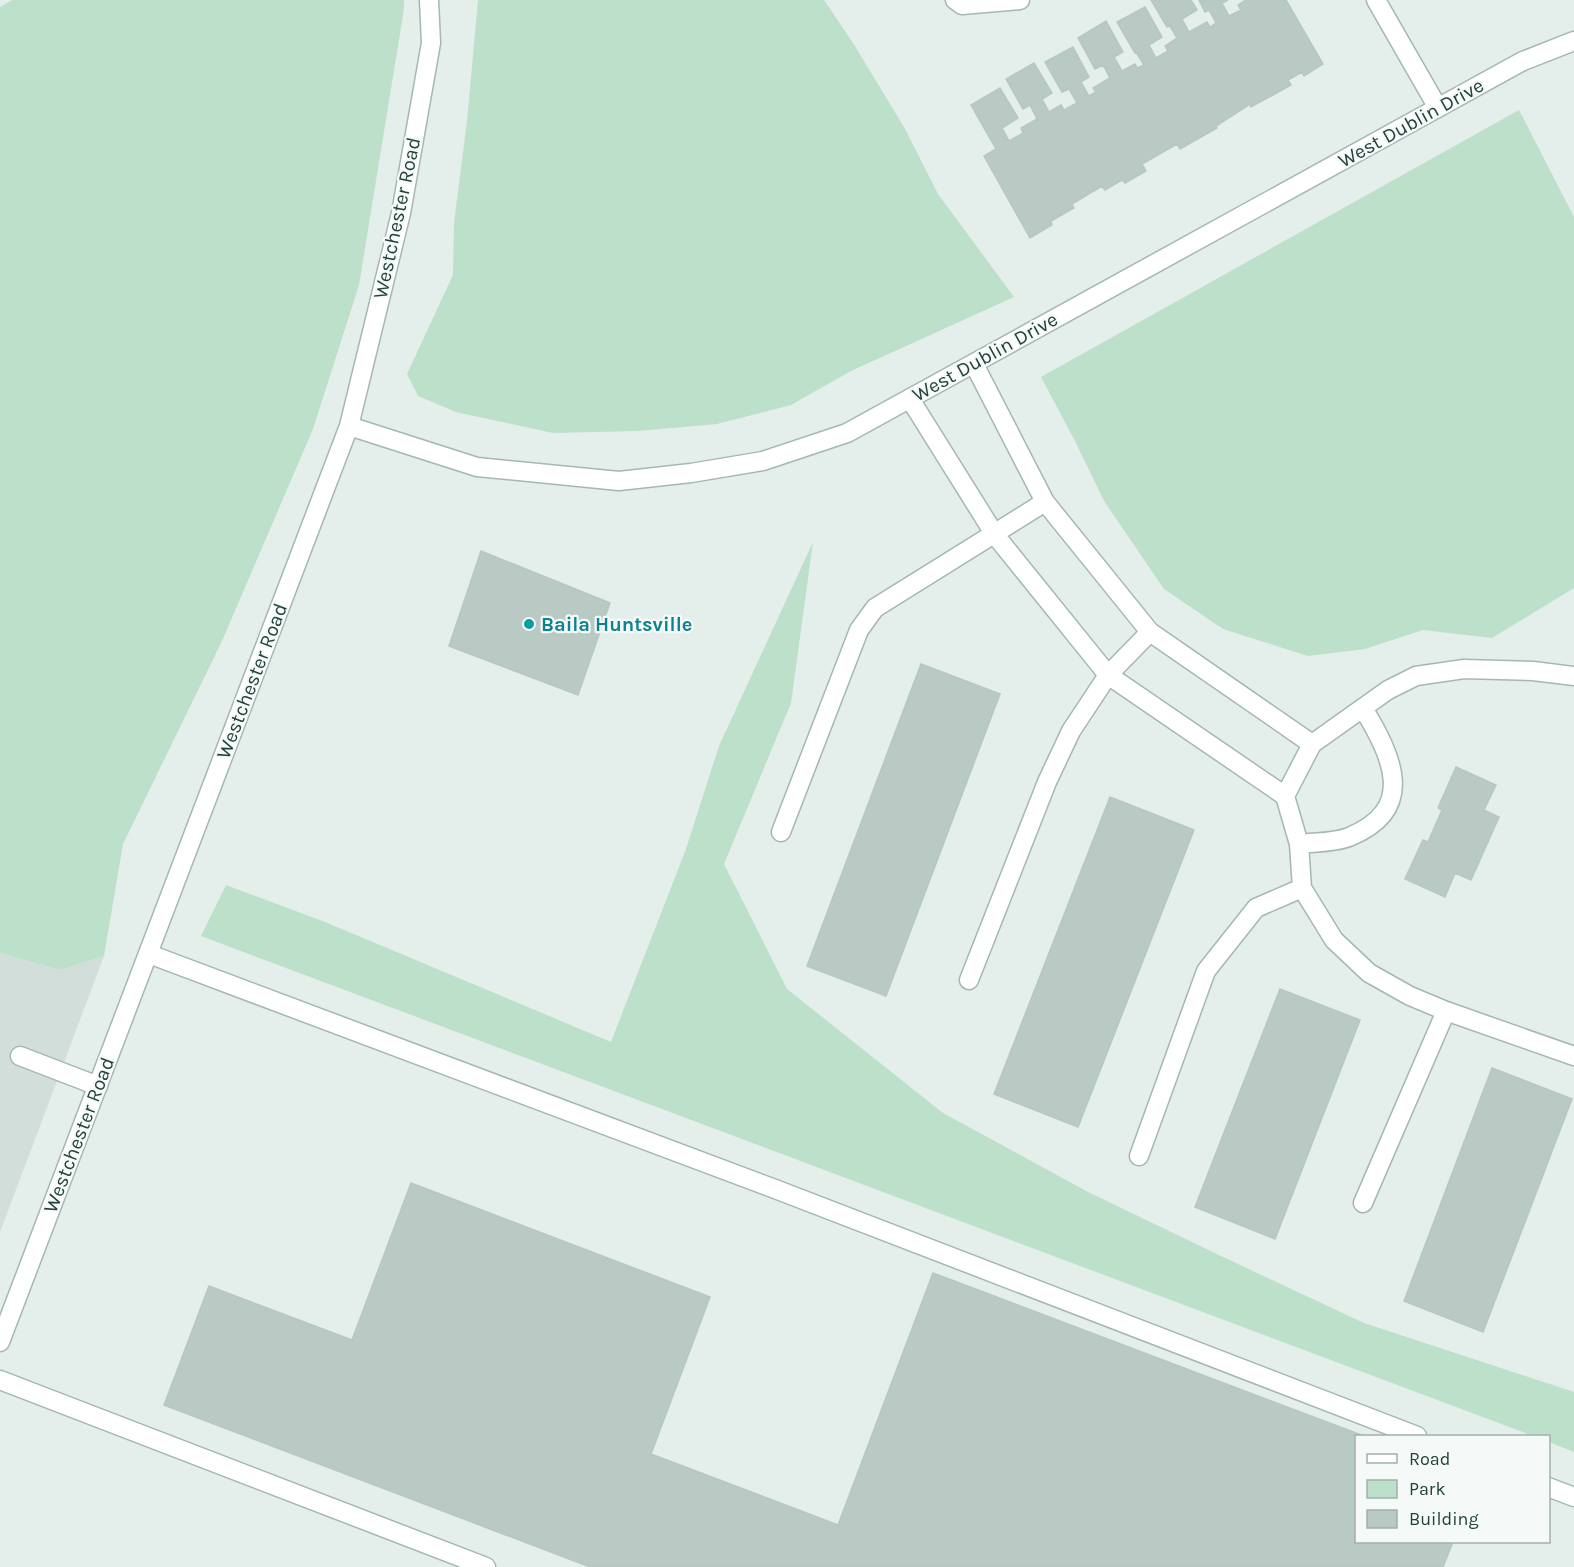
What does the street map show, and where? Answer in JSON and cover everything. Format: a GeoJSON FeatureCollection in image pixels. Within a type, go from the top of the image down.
{"type":"FeatureCollection","features":[{"type":"Feature","properties":{"kind":"street","name":"Westchester Road"},"geometry":{"type":"LineString","coordinates":[[0,1342],[349,426],[401,213],[431,43],[429,0]]}},
{"type":"Feature","properties":{"kind":"street"},"geometry":{"type":"LineString","coordinates":[[955,0],[962,5],[1020,0]]}},
{"type":"Feature","properties":{"kind":"street"},"geometry":{"type":"LineString","coordinates":[[1376,0],[1438,108]]}},
{"type":"Feature","properties":{"kind":"street","name":"West Dublin Drive"},"geometry":{"type":"LineString","coordinates":[[349,426],[477,467],[620,481],[691,473],[763,461],[847,433],[1523,61],[1574,41]]}},
{"type":"Feature","properties":{"kind":"street"},"geometry":{"type":"LineString","coordinates":[[974,364],[1045,502],[1150,632],[1312,744]]}},
{"type":"Feature","properties":{"kind":"street"},"geometry":{"type":"LineString","coordinates":[[910,399],[995,535],[1108,675],[1285,796],[1299,844],[1302,888],[1334,940],[1369,973],[1410,996],[1574,1056]]}},
{"type":"Feature","properties":{"kind":"street"},"geometry":{"type":"LineString","coordinates":[[781,832],[859,630],[875,608],[1045,502]]}},
{"type":"Feature","properties":{"kind":"street"},"geometry":{"type":"LineString","coordinates":[[969,980],[1047,782],[1071,731],[1108,675],[1150,632]]}},
{"type":"Feature","properties":{"kind":"street"},"geometry":{"type":"LineString","coordinates":[[1285,796],[1312,744],[1388,690],[1416,676],[1464,669],[1533,671],[1574,676]]}},
{"type":"Feature","properties":{"kind":"street"},"geometry":{"type":"LineString","coordinates":[[1299,844],[1348,838],[1370,826],[1387,811],[1392,795],[1393,775],[1388,754],[1380,736],[1363,708]]}},
{"type":"Feature","properties":{"kind":"street"},"geometry":{"type":"LineString","coordinates":[[1140,1156],[1206,971],[1256,908],[1302,888]]}},
{"type":"Feature","properties":{"kind":"street"},"geometry":{"type":"LineString","coordinates":[[148,954],[764,1185],[1412,1435]]}},
{"type":"Feature","properties":{"kind":"street"},"geometry":{"type":"LineString","coordinates":[[1363,1203],[1446,1011]]}},
{"type":"Feature","properties":{"kind":"street"},"geometry":{"type":"LineString","coordinates":[[20,1056],[98,1086]]}},
{"type":"Feature","properties":{"kind":"street"},"geometry":{"type":"LineString","coordinates":[[0,1380],[486,1567]]}},
{"type":"Feature","properties":{"kind":"street"},"geometry":{"type":"LineString","coordinates":[[1550,1488],[1574,1497]]}},
{"type":"Feature","properties":{"kind":"shaded area"},"geometry":{"type":"Polygon","coordinates":[[[0,953],[60,970],[104,956],[0,1232],[0,953]]]}},
{"type":"Feature","properties":{"kind":"green space"},"geometry":{"type":"Polygon","coordinates":[[[12,0],[404,0],[359,285],[313,429],[222,641],[123,844],[104,956],[60,970],[0,953],[0,7],[12,0]]]}},
{"type":"Feature","properties":{"kind":"green space"},"geometry":{"type":"Polygon","coordinates":[[[478,0],[824,0],[904,127],[938,194],[1014,297],[851,371],[791,405],[717,424],[638,431],[553,433],[456,412],[418,396],[407,374],[453,275],[454,223],[467,121],[478,0]]]}},
{"type":"Feature","properties":{"kind":"green space"},"geometry":{"type":"Polygon","coordinates":[[[1519,110],[1574,217],[1574,588],[1492,638],[1423,630],[1365,649],[1308,656],[1223,629],[1164,589],[1104,501],[1041,377],[1519,110]]]}},
{"type":"Feature","properties":{"kind":"green space"},"geometry":{"type":"Polygon","coordinates":[[[813,542],[791,703],[724,864],[787,989],[943,1113],[1088,1192],[1364,1323],[1574,1392],[1574,1452],[1550,1442],[1550,1435],[1530,1435],[201,936],[226,885],[325,922],[611,1042],[686,849],[719,746],[813,542]]]}},
{"type":"Feature","properties":{"kind":"building"},"geometry":{"type":"Polygon","coordinates":[[[1151,0],[1191,0],[1197,10],[1182,19],[1189,32],[1207,22],[1210,27],[1216,23],[1209,10],[1205,12],[1199,0],[1228,0],[1222,3],[1229,16],[1241,10],[1238,5],[1246,0],[1286,0],[1323,64],[1304,76],[1302,72],[1288,80],[1291,85],[1251,107],[1250,104],[1216,126],[1217,128],[1180,149],[1177,144],[1142,164],[1146,171],[1125,183],[1122,180],[1105,190],[1102,186],[1072,204],[1074,208],[1051,221],[1052,225],[1030,238],[984,156],[996,149],[971,105],[1000,88],[1018,118],[1002,128],[1009,141],[1023,133],[1021,128],[1037,119],[1030,105],[1023,109],[1006,79],[1034,63],[1052,93],[1042,99],[1049,112],[1061,105],[1064,110],[1077,103],[1069,89],[1062,92],[1045,62],[1073,47],[1089,77],[1081,82],[1089,96],[1096,92],[1093,88],[1110,78],[1103,65],[1095,69],[1078,38],[1106,21],[1123,52],[1114,57],[1122,71],[1135,64],[1137,68],[1144,65],[1117,22],[1145,7],[1162,37],[1149,45],[1156,58],[1168,51],[1165,46],[1177,38],[1170,26],[1167,27],[1151,0]]]}},
{"type":"Feature","properties":{"kind":"building","name":"Baila Huntsville"},"geometry":{"type":"Polygon","coordinates":[[[481,551],[610,603],[578,695],[449,646],[481,551]]]}},
{"type":"Feature","properties":{"kind":"building"},"geometry":{"type":"Polygon","coordinates":[[[921,664],[1000,694],[886,996],[807,966],[921,664]]]}},
{"type":"Feature","properties":{"kind":"building"},"geometry":{"type":"Polygon","coordinates":[[[1456,767],[1496,785],[1484,810],[1499,817],[1471,880],[1455,873],[1445,897],[1405,879],[1423,840],[1428,842],[1442,810],[1438,808],[1456,767]]]}},
{"type":"Feature","properties":{"kind":"building"},"geometry":{"type":"Polygon","coordinates":[[[1110,797],[1194,830],[1078,1127],[994,1094],[1110,797]]]}},
{"type":"Feature","properties":{"kind":"building"},"geometry":{"type":"Polygon","coordinates":[[[1280,989],[1360,1020],[1275,1239],[1195,1207],[1280,989]]]}},
{"type":"Feature","properties":{"kind":"building"},"geometry":{"type":"Polygon","coordinates":[[[1492,1068],[1572,1099],[1483,1332],[1404,1301],[1492,1068]]]}},
{"type":"Feature","properties":{"kind":"building"},"geometry":{"type":"Polygon","coordinates":[[[411,1183],[710,1297],[651,1454],[838,1525],[933,1273],[1361,1435],[1355,1435],[1355,1543],[1453,1543],[1443,1567],[590,1567],[164,1405],[209,1286],[352,1340],[411,1183]]]}},
{"type":"Feature","properties":{"kind":"place","name":"Baila Huntsville"},"geometry":{"type":"Point","coordinates":[529,624]}}]}
